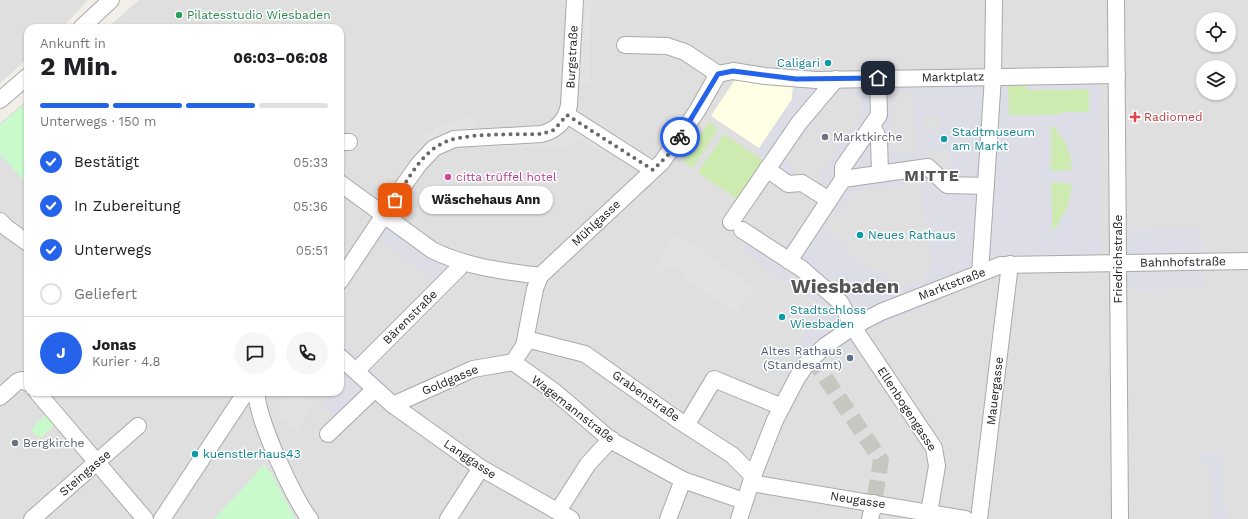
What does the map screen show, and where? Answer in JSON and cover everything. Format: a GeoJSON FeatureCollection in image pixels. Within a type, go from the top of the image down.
{"type":"FeatureCollection","features":[{"type":"Feature","properties":{"kind":"street"},"geometry":{"type":"LineString","coordinates":[[85,24],[111,0]]}},
{"type":"Feature","properties":{"kind":"street","name":"Burgstraße"},"geometry":{"type":"LineString","coordinates":[[567,115],[575,0]]}},
{"type":"Feature","properties":{"kind":"street"},"geometry":{"type":"LineString","coordinates":[[994,0],[993,77],[1066,76],[1077,84],[1117,79]]}},
{"type":"Feature","properties":{"kind":"street","name":"Friedrichstraße"},"geometry":{"type":"LineString","coordinates":[[1116,0],[1120,519]]}},
{"type":"Feature","properties":{"kind":"street"},"geometry":{"type":"LineString","coordinates":[[625,46],[667,46],[685,52],[718,74]]}},
{"type":"Feature","properties":{"kind":"street","name":"Marktplatz"},"geometry":{"type":"LineString","coordinates":[[718,74],[733,71],[796,79],[836,80],[993,77],[980,273]]}},
{"type":"Feature","properties":{"kind":"street","name":"Mühlgasse"},"geometry":{"type":"LineString","coordinates":[[540,276],[653,170],[674,147],[718,74]]}},
{"type":"Feature","properties":{"kind":"street"},"geometry":{"type":"LineString","coordinates":[[789,261],[843,179],[843,167],[879,115],[878,78]]}},
{"type":"Feature","properties":{"kind":"street"},"geometry":{"type":"LineString","coordinates":[[0,100],[24,79]]}},
{"type":"Feature","properties":{"kind":"street"},"geometry":{"type":"LineString","coordinates":[[829,200],[802,183],[788,184],[767,169],[799,123],[836,80]]}},
{"type":"Feature","properties":{"kind":"street"},"geometry":{"type":"LineString","coordinates":[[344,275],[385,216],[406,182],[429,153],[440,144],[454,139],[548,132],[559,126],[567,115],[653,170]]}},
{"type":"Feature","properties":{"kind":"street"},"geometry":{"type":"LineString","coordinates":[[872,125],[879,140],[880,173]]}},
{"type":"Feature","properties":{"kind":"street"},"geometry":{"type":"LineString","coordinates":[[843,179],[928,167],[947,185],[986,186]]}},
{"type":"Feature","properties":{"kind":"street","name":"Ellenbogengasse"},"geometry":{"type":"LineString","coordinates":[[767,169],[737,226],[802,269],[840,302],[856,331],[934,448],[937,466],[929,516]]}},
{"type":"Feature","properties":{"kind":"street"},"geometry":{"type":"LineString","coordinates":[[344,186],[432,250],[462,262],[500,271],[540,276],[535,289],[524,346],[513,362]]}},
{"type":"Feature","properties":{"kind":"street"},"geometry":{"type":"LineString","coordinates":[[2,228],[24,241]]}},
{"type":"Feature","properties":{"kind":"street","name":"Bahnhofstraße"},"geometry":{"type":"LineString","coordinates":[[1118,264],[1248,261]]}},
{"type":"Feature","properties":{"kind":"street","name":"Bärenstraße"},"geometry":{"type":"LineString","coordinates":[[356,371],[459,268],[462,262]]}},
{"type":"Feature","properties":{"kind":"street","name":"Marktstraße"},"geometry":{"type":"LineString","coordinates":[[740,519],[744,501],[752,479],[782,407],[797,378],[816,354],[856,331],[886,310],[980,273],[1010,264],[1118,264]]}},
{"type":"Feature","properties":{"kind":"street","name":"Mauergasse"},"geometry":{"type":"LineString","coordinates":[[979,519],[1010,264]]}},
{"type":"Feature","properties":{"kind":"street","name":"Grabenstraße"},"geometry":{"type":"LineString","coordinates":[[526,339],[585,354],[678,420],[687,424],[732,455],[752,479]]}},
{"type":"Feature","properties":{"kind":"street","name":"Langgasse"},"geometry":{"type":"LineString","coordinates":[[344,360],[393,404],[481,468],[564,515]]}},
{"type":"Feature","properties":{"kind":"street","name":"Goldgasse"},"geometry":{"type":"LineString","coordinates":[[393,404],[473,369],[513,362]]}},
{"type":"Feature","properties":{"kind":"street","name":"Wagemannstraße"},"geometry":{"type":"LineString","coordinates":[[513,362],[555,392],[611,439],[683,480],[744,501]]}},
{"type":"Feature","properties":{"kind":"street"},"geometry":{"type":"LineString","coordinates":[[687,424],[714,379],[782,407]]}},
{"type":"Feature","properties":{"kind":"street"},"geometry":{"type":"LineString","coordinates":[[0,397],[18,381],[24,381]]}},
{"type":"Feature","properties":{"kind":"street"},"geometry":{"type":"LineString","coordinates":[[328,434],[376,389]]}},
{"type":"Feature","properties":{"kind":"street"},"geometry":{"type":"LineString","coordinates":[[40,396],[145,519]]}},
{"type":"Feature","properties":{"kind":"street"},"geometry":{"type":"LineString","coordinates":[[162,519],[248,396]]}},
{"type":"Feature","properties":{"kind":"street"},"geometry":{"type":"LineString","coordinates":[[250,396],[258,410],[266,432],[300,504],[310,519]]}},
{"type":"Feature","properties":{"kind":"street","name":"Steingasse"},"geometry":{"type":"LineString","coordinates":[[32,519],[138,426]]}},
{"type":"Feature","properties":{"kind":"street"},"geometry":{"type":"LineString","coordinates":[[564,515],[588,464],[611,439]]}},
{"type":"Feature","properties":{"kind":"street"},"geometry":{"type":"LineString","coordinates":[[448,519],[481,468]]}},
{"type":"Feature","properties":{"kind":"street","name":"Neugasse"},"geometry":{"type":"LineString","coordinates":[[752,479],[874,503],[929,516],[965,519]]}},
{"type":"Feature","properties":{"kind":"street"},"geometry":{"type":"LineString","coordinates":[[668,519],[683,480]]}},
{"type":"Feature","properties":{"kind":"street"},"geometry":{"type":"LineString","coordinates":[[870,519],[874,503]]}},
{"type":"Feature","properties":{"kind":"shaded area"},"geometry":{"type":"Polygon","coordinates":[[[0,0],[88,0],[66,24],[24,24],[24,62],[0,83],[0,0]]]}},
{"type":"Feature","properties":{"kind":"shaded area"},"geometry":{"type":"Polygon","coordinates":[[[139,0],[1248,0],[1248,519],[0,519],[0,123],[24,102],[24,396],[344,396],[344,24],[112,24],[139,0]]]}},
{"type":"Feature","properties":{"kind":"shaded area"},"geometry":{"type":"Polygon","coordinates":[[[579,0],[591,0],[589,82],[577,88],[579,0]]]}},
{"type":"Feature","properties":{"kind":"shaded area"},"geometry":{"type":"Polygon","coordinates":[[[801,70],[1100,75],[1101,255],[1011,254],[1009,276],[997,276],[972,285],[859,336],[858,340],[846,348],[829,358],[820,361],[775,403],[795,361],[812,315],[817,310],[817,304],[813,299],[807,298],[767,270],[742,248],[756,229],[779,246],[813,224],[817,192],[755,155],[792,99],[793,87],[799,79],[801,70]],[[1027,82],[1008,83],[1009,115],[1059,115],[1062,112],[1089,112],[1089,89],[1027,90],[1027,82]],[[849,90],[849,92],[839,91],[832,99],[830,97],[822,112],[820,111],[817,119],[815,118],[812,126],[809,126],[811,128],[807,133],[805,132],[802,140],[799,140],[801,142],[797,147],[796,146],[792,154],[790,154],[791,156],[786,153],[782,159],[794,168],[794,172],[802,178],[818,185],[822,179],[819,173],[826,167],[824,166],[828,161],[830,162],[838,147],[841,147],[839,145],[843,140],[845,141],[853,126],[855,127],[861,119],[858,117],[863,110],[859,99],[861,98],[849,90]],[[914,91],[891,92],[891,153],[916,153],[914,91]],[[930,114],[929,117],[923,117],[923,127],[929,127],[930,130],[936,130],[940,124],[939,117],[936,114],[930,114]],[[1051,123],[1051,171],[1072,170],[1071,158],[1066,144],[1051,123]],[[949,152],[927,153],[927,161],[944,172],[951,163],[949,152]],[[918,182],[853,192],[839,211],[835,210],[827,219],[830,222],[825,229],[825,232],[831,237],[835,237],[848,247],[846,252],[875,273],[880,269],[901,287],[908,281],[911,287],[916,284],[916,279],[921,283],[933,266],[930,264],[935,256],[928,251],[931,248],[920,183],[918,182]],[[1051,182],[1052,231],[1068,207],[1072,184],[1051,182]]]}},
{"type":"Feature","properties":{"kind":"shaded area"},"geometry":{"type":"Polygon","coordinates":[[[736,78],[777,86],[793,87],[792,99],[759,148],[711,116],[736,78]]]}},
{"type":"Feature","properties":{"kind":"shaded area"},"geometry":{"type":"Polygon","coordinates":[[[473,117],[478,129],[443,133],[427,142],[422,136],[438,125],[473,117]]]}},
{"type":"Feature","properties":{"kind":"shaded area"},"geometry":{"type":"Polygon","coordinates":[[[589,129],[619,148],[594,149],[579,140],[562,148],[462,147],[462,138],[554,130],[589,129]]]}},
{"type":"Feature","properties":{"kind":"shaded area"},"geometry":{"type":"Polygon","coordinates":[[[393,221],[462,262],[442,286],[379,240],[393,221]]]}},
{"type":"Feature","properties":{"kind":"shaded area"},"geometry":{"type":"Polygon","coordinates":[[[1156,227],[1201,228],[1203,288],[1130,290],[1118,264],[1132,231],[1155,231],[1156,227]]]}},
{"type":"Feature","properties":{"kind":"shaded area"},"geometry":{"type":"Polygon","coordinates":[[[677,233],[689,244],[694,245],[754,288],[736,313],[685,279],[686,277],[670,265],[663,273],[655,267],[677,233]]]}},
{"type":"Feature","properties":{"kind":"shaded area"},"geometry":{"type":"Polygon","coordinates":[[[344,345],[364,363],[372,364],[372,370],[388,386],[375,402],[372,402],[343,427],[324,405],[332,396],[344,396],[344,345]]]}},
{"type":"Feature","properties":{"kind":"shaded area"},"geometry":{"type":"Polygon","coordinates":[[[284,396],[306,396],[314,405],[297,430],[279,417],[282,412],[276,408],[284,396]]]}},
{"type":"Feature","properties":{"kind":"shaded area"},"geometry":{"type":"Polygon","coordinates":[[[1199,455],[1222,455],[1223,486],[1226,486],[1222,491],[1222,503],[1229,518],[1231,519],[1213,519],[1211,470],[1205,465],[1198,463],[1199,455]]]}},
{"type":"Feature","properties":{"kind":"green space"},"geometry":{"type":"Polygon","coordinates":[[[1027,82],[1027,90],[1089,89],[1089,112],[1062,112],[1059,115],[1009,115],[1008,83],[1027,82]]]}},
{"type":"Feature","properties":{"kind":"green space"},"geometry":{"type":"Polygon","coordinates":[[[24,104],[24,181],[0,154],[0,125],[24,104]]]}},
{"type":"Feature","properties":{"kind":"green space"},"geometry":{"type":"Polygon","coordinates":[[[709,122],[718,129],[693,168],[683,161],[709,122]]]}},
{"type":"Feature","properties":{"kind":"green space"},"geometry":{"type":"Polygon","coordinates":[[[1050,123],[1063,137],[1071,157],[1072,170],[1051,172],[1050,123]]]}},
{"type":"Feature","properties":{"kind":"green space"},"geometry":{"type":"Polygon","coordinates":[[[724,134],[765,162],[739,200],[698,173],[724,134]]]}},
{"type":"Feature","properties":{"kind":"green space"},"geometry":{"type":"Polygon","coordinates":[[[1051,182],[1072,183],[1067,210],[1061,222],[1052,231],[1051,182]]]}},
{"type":"Feature","properties":{"kind":"green space"},"geometry":{"type":"Polygon","coordinates":[[[47,413],[56,424],[39,439],[31,429],[47,413]]]}},
{"type":"Feature","properties":{"kind":"green space"},"geometry":{"type":"Polygon","coordinates":[[[264,464],[267,470],[271,472],[295,519],[214,519],[247,484],[264,464]]]}},
{"type":"Feature","properties":{"kind":"tunnel"},"geometry":{"type":"LineString","coordinates":[[812,358],[881,460],[874,503]]}},
{"type":"Feature","properties":{"kind":"way so far"},"geometry":{"type":"LineString","coordinates":[[395,200],[419,164],[434,148],[447,140],[487,136],[541,134],[554,130],[567,115],[653,170],[668,155],[680,137]]}},
{"type":"Feature","properties":{"kind":"place","name":"Pilatesstudio Wiesbaden"},"geometry":{"type":"Point","coordinates":[179,15]}},
{"type":"Feature","properties":{"kind":"place","name":"Caligari"},"geometry":{"type":"Point","coordinates":[828,63]}},
{"type":"Feature","properties":{"kind":"place","name":"Radiomed"},"geometry":{"type":"Point","coordinates":[1135,117]}},
{"type":"Feature","properties":{"kind":"place","name":"Marktkirche"},"geometry":{"type":"Point","coordinates":[825,137]}},
{"type":"Feature","properties":{"kind":"place","name":"Stadtmuseum am Markt"},"geometry":{"type":"Point","coordinates":[944,139]}},
{"type":"Feature","properties":{"kind":"place","name":"citta trüffel hotel"},"geometry":{"type":"Point","coordinates":[448,177]}},
{"type":"Feature","properties":{"kind":"place","name":"Wäschehaus Ann"},"geometry":{"type":"Point","coordinates":[395,200]}},
{"type":"Feature","properties":{"kind":"place","name":"Neues Rathaus"},"geometry":{"type":"Point","coordinates":[860,235]}},
{"type":"Feature","properties":{"kind":"place","name":"Stadtschloss Wiesbaden"},"geometry":{"type":"Point","coordinates":[782,317]}},
{"type":"Feature","properties":{"kind":"place","name":"Altes Rathaus (Standesamt)"},"geometry":{"type":"Point","coordinates":[850,358]}},
{"type":"Feature","properties":{"kind":"place","name":"Bergkirche"},"geometry":{"type":"Point","coordinates":[15,443]}},
{"type":"Feature","properties":{"kind":"place","name":"kuenstlerhaus43"},"geometry":{"type":"Point","coordinates":[195,454]}},
{"type":"Feature","properties":{"kind":"district","name":"MITTE"},"geometry":{"type":"Point","coordinates":[932,175]}},
{"type":"Feature","properties":{"kind":"district","name":"Wiesbaden"},"geometry":{"type":"Point","coordinates":[845,286]}},
{"type":"Feature","properties":{"kind":"route"},"geometry":{"type":"LineString","coordinates":[[680,137],[718,77],[718,74],[728,71],[764,76],[816,80],[878,78]]}}]}
